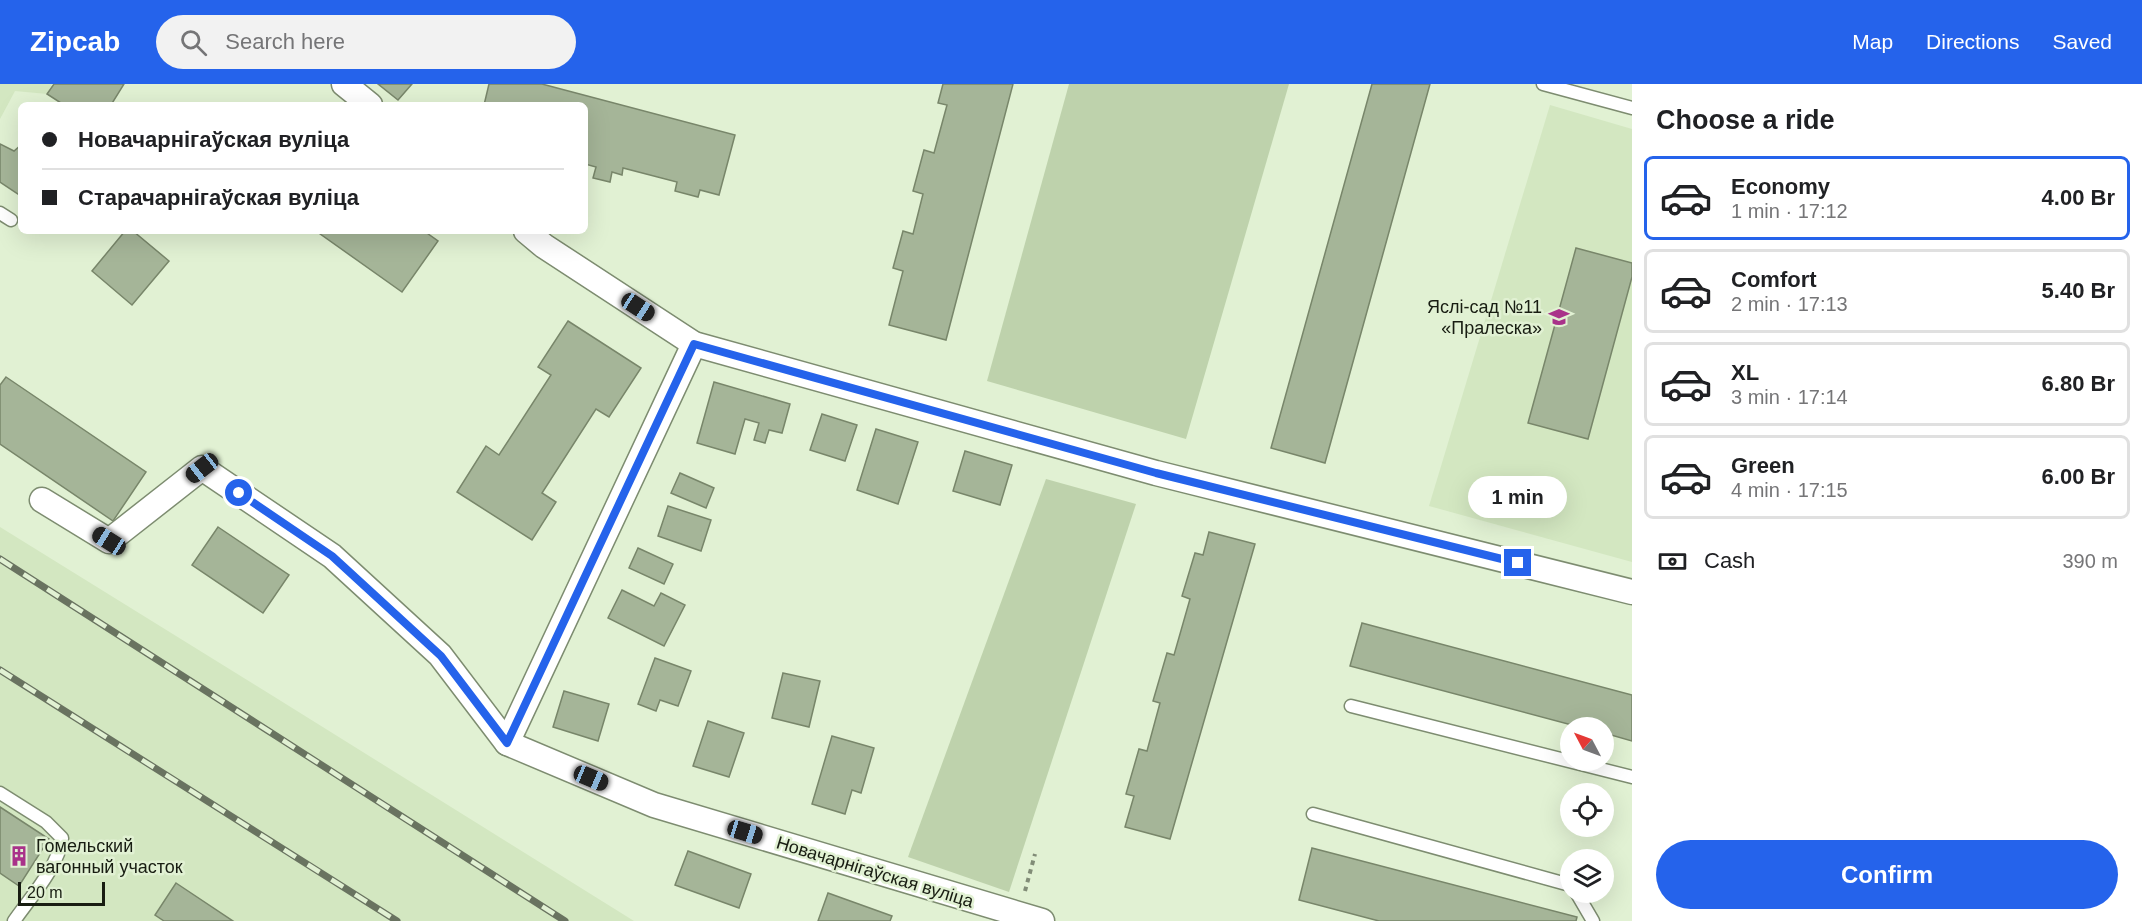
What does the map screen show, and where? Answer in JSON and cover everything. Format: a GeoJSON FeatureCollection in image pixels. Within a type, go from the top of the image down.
{"type":"FeatureCollection","features":[{"type":"Feature","properties":{"kind":"street"},"geometry":{"type":"LineString","coordinates":[[344,84],[366,102]]}},
{"type":"Feature","properties":{"kind":"street"},"geometry":{"type":"LineString","coordinates":[[530,234],[544,246],[694,344],[1156,473],[1632,592]]}},
{"type":"Feature","properties":{"kind":"street"},"geometry":{"type":"LineString","coordinates":[[507,743],[694,344]]}},
{"type":"Feature","properties":{"kind":"street","name":"Новачарнігаўская вуліца"},"geometry":{"type":"LineString","coordinates":[[42,500],[109,541],[202,468],[332,556],[441,656],[507,743],[654,805],[1042,921]]}},
{"type":"Feature","properties":{"kind":"lane"},"geometry":{"type":"LineString","coordinates":[[1544,84],[1632,108]]}},
{"type":"Feature","properties":{"kind":"lane"},"geometry":{"type":"LineString","coordinates":[[0,213],[11,220]]}},
{"type":"Feature","properties":{"kind":"lane"},"geometry":{"type":"LineString","coordinates":[[1351,706],[1632,777]]}},
{"type":"Feature","properties":{"kind":"lane"},"geometry":{"type":"LineString","coordinates":[[0,793],[46,822],[62,838],[55,862],[14,921]]}},
{"type":"Feature","properties":{"kind":"lane"},"geometry":{"type":"LineString","coordinates":[[1313,814],[1560,882]]}},
{"type":"Feature","properties":{"kind":"lane"},"geometry":{"type":"LineString","coordinates":[[1582,903],[1593,921]]}},
{"type":"Feature","properties":{"kind":"path"},"geometry":{"type":"LineString","coordinates":[[1018,915],[1035,854]]}},
{"type":"Feature","properties":{"kind":"shaded area"},"geometry":{"type":"Polygon","coordinates":[[[0,84],[52,84],[47,94],[15,91],[0,119],[0,84]]]}},
{"type":"Feature","properties":{"kind":"shaded area"},"geometry":{"type":"Polygon","coordinates":[[[1069,84],[1289,84],[1186,439],[987,381],[1069,84]]]}},
{"type":"Feature","properties":{"kind":"shaded area","name":"Яслі-сад №11 «Пралеска»"},"geometry":{"type":"Polygon","coordinates":[[[1550,105],[1632,129],[1632,562],[1429,506],[1550,105]]]}},
{"type":"Feature","properties":{"kind":"shaded area"},"geometry":{"type":"Polygon","coordinates":[[[1046,479],[1136,504],[1009,892],[908,857],[1046,479]]]}},
{"type":"Feature","properties":{"kind":"shaded area"},"geometry":{"type":"Polygon","coordinates":[[[0,527],[273,696],[634,921],[0,921],[0,527]]]}},
{"type":"Feature","properties":{"kind":"building"},"geometry":{"type":"Polygon","coordinates":[[[54,84],[124,84],[113,102],[59,102],[47,94],[54,84]]]}},
{"type":"Feature","properties":{"kind":"building"},"geometry":{"type":"Polygon","coordinates":[[[378,84],[412,84],[398,100],[378,84]]]}},
{"type":"Feature","properties":{"kind":"building"},"geometry":{"type":"Polygon","coordinates":[[[489,84],[542,84],[735,135],[719,195],[700,190],[698,197],[675,191],[677,182],[623,168],[622,175],[612,172],[610,182],[593,178],[596,167],[588,165],[588,102],[485,102],[489,84]]]}},
{"type":"Feature","properties":{"kind":"building"},"geometry":{"type":"Polygon","coordinates":[[[943,84],[1013,84],[946,340],[889,325],[903,271],[893,268],[903,231],[913,234],[923,194],[913,191],[924,150],[934,153],[947,105],[938,103],[943,84]]]}},
{"type":"Feature","properties":{"kind":"building"},"geometry":{"type":"Polygon","coordinates":[[[1372,84],[1430,84],[1325,463],[1271,448],[1372,84]]]}},
{"type":"Feature","properties":{"kind":"building"},"geometry":{"type":"Polygon","coordinates":[[[0,144],[14,151],[18,148],[18,194],[0,182],[0,144]]]}},
{"type":"Feature","properties":{"kind":"building"},"geometry":{"type":"Polygon","coordinates":[[[123,234],[137,234],[169,261],[132,305],[92,271],[123,234]]]}},
{"type":"Feature","properties":{"kind":"building"},"geometry":{"type":"Polygon","coordinates":[[[320,234],[428,234],[438,241],[402,292],[320,234]]]}},
{"type":"Feature","properties":{"kind":"building"},"geometry":{"type":"Polygon","coordinates":[[[1576,248],[1632,263],[1632,277],[1588,439],[1528,423],[1576,248]]]}},
{"type":"Feature","properties":{"kind":"building"},"geometry":{"type":"Polygon","coordinates":[[[568,321],[641,368],[609,417],[596,409],[542,493],[556,502],[532,540],[457,492],[486,446],[499,455],[551,375],[538,367],[568,321]]]}},
{"type":"Feature","properties":{"kind":"building"},"geometry":{"type":"Polygon","coordinates":[[[6,377],[146,472],[113,521],[0,444],[0,385],[6,377]]]}},
{"type":"Feature","properties":{"kind":"building"},"geometry":{"type":"Polygon","coordinates":[[[714,382],[790,404],[782,433],[769,430],[765,443],[754,440],[759,423],[745,419],[735,454],[697,443],[714,382]]]}},
{"type":"Feature","properties":{"kind":"building"},"geometry":{"type":"Polygon","coordinates":[[[822,414],[857,425],[845,461],[810,450],[822,414]]]}},
{"type":"Feature","properties":{"kind":"building"},"geometry":{"type":"Polygon","coordinates":[[[876,429],[918,442],[898,504],[857,490],[876,429]]]}},
{"type":"Feature","properties":{"kind":"building"},"geometry":{"type":"Polygon","coordinates":[[[965,451],[1012,465],[1000,505],[953,491],[965,451]]]}},
{"type":"Feature","properties":{"kind":"building"},"geometry":{"type":"Polygon","coordinates":[[[680,473],[714,488],[706,508],[671,493],[680,473]]]}},
{"type":"Feature","properties":{"kind":"building"},"geometry":{"type":"Polygon","coordinates":[[[668,506],[711,520],[701,551],[658,536],[668,506]]]}},
{"type":"Feature","properties":{"kind":"building"},"geometry":{"type":"Polygon","coordinates":[[[218,527],[289,575],[263,613],[192,565],[218,527]]]}},
{"type":"Feature","properties":{"kind":"building"},"geometry":{"type":"Polygon","coordinates":[[[1209,532],[1255,544],[1170,839],[1125,827],[1134,796],[1126,794],[1139,749],[1147,751],[1160,703],[1153,701],[1167,653],[1174,655],[1190,599],[1182,596],[1195,553],[1203,555],[1209,532]]]}},
{"type":"Feature","properties":{"kind":"building"},"geometry":{"type":"Polygon","coordinates":[[[638,548],[673,564],[664,584],[629,568],[638,548]]]}},
{"type":"Feature","properties":{"kind":"building"},"geometry":{"type":"Polygon","coordinates":[[[622,590],[654,606],[661,593],[685,605],[664,646],[608,618],[622,590]]]}},
{"type":"Feature","properties":{"kind":"building"},"geometry":{"type":"Polygon","coordinates":[[[1362,623],[1632,695],[1632,741],[1614,736],[1614,717],[1560,717],[1560,722],[1350,666],[1362,623]]]}},
{"type":"Feature","properties":{"kind":"building"},"geometry":{"type":"Polygon","coordinates":[[[655,658],[691,671],[678,706],[660,700],[656,711],[638,704],[655,658]]]}},
{"type":"Feature","properties":{"kind":"building"},"geometry":{"type":"Polygon","coordinates":[[[783,673],[820,681],[809,727],[772,718],[783,673]]]}},
{"type":"Feature","properties":{"kind":"building"},"geometry":{"type":"Polygon","coordinates":[[[564,691],[609,704],[598,741],[553,727],[564,691]]]}},
{"type":"Feature","properties":{"kind":"building"},"geometry":{"type":"Polygon","coordinates":[[[708,721],[744,733],[729,777],[693,766],[708,721]]]}},
{"type":"Feature","properties":{"kind":"building"},"geometry":{"type":"Polygon","coordinates":[[[832,736],[874,748],[861,793],[852,790],[845,814],[812,804],[832,736]]]}},
{"type":"Feature","properties":{"kind":"building","name":"Гомельский вагонный участок"},"geometry":{"type":"Polygon","coordinates":[[[0,807],[49,839],[19,886],[0,873],[0,807]]]}},
{"type":"Feature","properties":{"kind":"building"},"geometry":{"type":"Polygon","coordinates":[[[1312,848],[1577,917],[1576,921],[1379,921],[1299,900],[1312,848]]]}},
{"type":"Feature","properties":{"kind":"building"},"geometry":{"type":"Polygon","coordinates":[[[688,851],[751,874],[739,908],[675,885],[688,851]]]}},
{"type":"Feature","properties":{"kind":"building"},"geometry":{"type":"Polygon","coordinates":[[[176,883],[233,921],[164,921],[155,915],[176,883]]]}},
{"type":"Feature","properties":{"kind":"building"},"geometry":{"type":"Polygon","coordinates":[[[828,893],[892,916],[890,921],[818,921],[828,893]]]}},
{"type":"Feature","properties":{"kind":"railway"},"geometry":{"type":"LineString","coordinates":[[0,559],[565,921]]}},
{"type":"Feature","properties":{"kind":"railway"},"geometry":{"type":"LineString","coordinates":[[0,670],[397,921]]}},
{"type":"Feature","properties":{"kind":"place","name":"Яслі-сад №11 «Пралеска»"},"geometry":{"type":"Point","coordinates":[1559,317]}},
{"type":"Feature","properties":{"kind":"place","name":"Гомельский вагонный участок"},"geometry":{"type":"Point","coordinates":[19,856]}},
{"type":"Feature","properties":{"kind":"route"},"geometry":{"type":"LineString","coordinates":[[239,493],[332,556],[441,656],[507,743],[694,344],[1156,473],[1518,563]]}}]}
